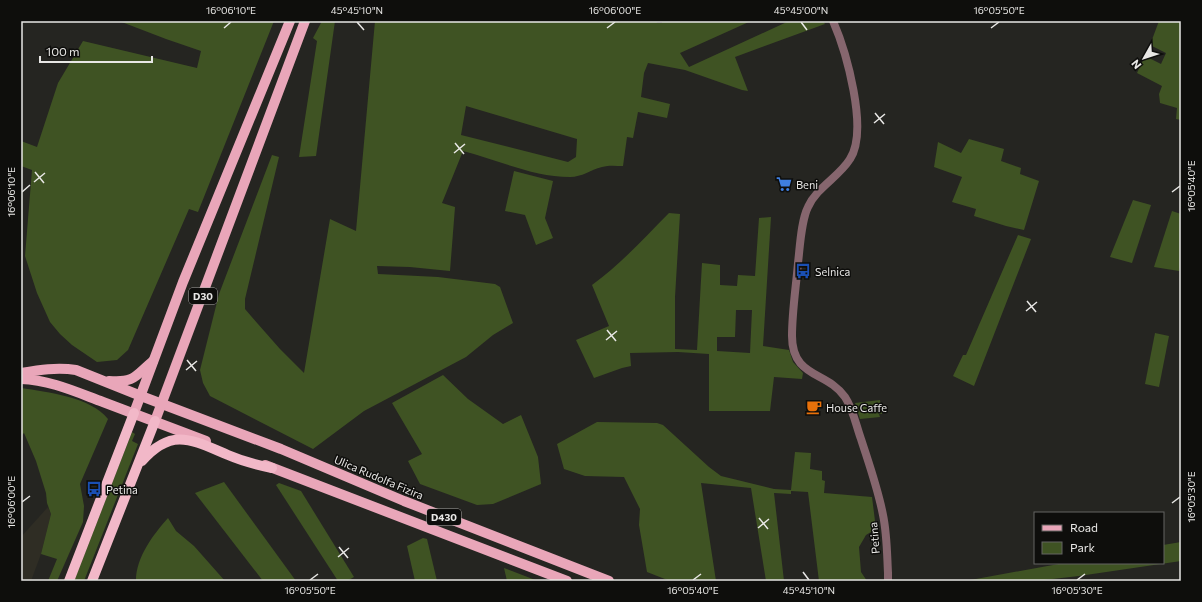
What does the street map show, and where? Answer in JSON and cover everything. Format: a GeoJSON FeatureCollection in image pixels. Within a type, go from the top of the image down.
{"type":"FeatureCollection","features":[{"type":"Feature","properties":{"kind":"highway","name":"D30"},"geometry":{"type":"LineString","coordinates":[[69,581],[134,413]]}},
{"type":"Feature","properties":{"kind":"highway","name":"D30"},"geometry":{"type":"LineString","coordinates":[[92,581],[155,421]]}},
{"type":"Feature","properties":{"kind":"highway"},"geometry":{"type":"LineString","coordinates":[[137,467],[151,451],[158,446],[167,441],[181,439],[200,443],[248,463],[272,468]]}},
{"type":"Feature","properties":{"kind":"main road","name":"D30"},"geometry":{"type":"LineString","coordinates":[[134,413],[184,282],[290,21]]}},
{"type":"Feature","properties":{"kind":"main road","name":"D30"},"geometry":{"type":"LineString","coordinates":[[155,421],[305,21]]}},
{"type":"Feature","properties":{"kind":"main road"},"geometry":{"type":"LineString","coordinates":[[102,381],[118,382],[131,380],[139,375],[155,360]]}},
{"type":"Feature","properties":{"kind":"main road","name":"Ulica Rudolfa Fizira"},"geometry":{"type":"LineString","coordinates":[[21,373],[66,368],[76,370],[281,449],[404,501],[609,581]]}},
{"type":"Feature","properties":{"kind":"main road"},"geometry":{"type":"LineString","coordinates":[[21,379],[48,382],[155,421]]}},
{"type":"Feature","properties":{"kind":"main road","name":"D430"},"geometry":{"type":"LineString","coordinates":[[155,421],[272,468],[567,581]]}},
{"type":"Feature","properties":{"kind":"street","name":"Petina"},"geometry":{"type":"LineString","coordinates":[[833,21],[840,38],[850,73],[856,111],[857,136],[852,158],[846,166],[822,189],[807,208],[802,228],[797,274],[792,336],[793,348],[795,355],[803,366],[836,387],[848,401],[880,501],[883,515],[889,578]]}},
{"type":"Feature","properties":{"kind":"shaded area"},"geometry":{"type":"Polygon","coordinates":[[[48,507],[51,514],[41,554],[31,581],[21,581],[21,537],[48,507]]]}},
{"type":"Feature","properties":{"kind":"green space"},"geometry":{"type":"Polygon","coordinates":[[[119,21],[274,21],[198,212],[189,209],[128,350],[117,360],[97,362],[72,345],[60,334],[50,322],[37,293],[25,256],[32,170],[21,166],[21,141],[37,147],[58,83],[83,41],[197,68],[201,51],[119,21]]]}},
{"type":"Feature","properties":{"kind":"green space"},"geometry":{"type":"Polygon","coordinates":[[[322,21],[335,21],[316,156],[299,157],[317,41],[313,38],[322,21]]]}},
{"type":"Feature","properties":{"kind":"green space"},"geometry":{"type":"Polygon","coordinates":[[[375,21],[656,21],[657,23],[662,23],[662,21],[751,21],[680,53],[689,67],[789,21],[823,21],[825,24],[735,57],[748,91],[685,70],[648,63],[644,73],[641,97],[670,104],[667,118],[638,112],[633,138],[627,137],[623,166],[605,166],[574,177],[556,176],[529,171],[463,151],[442,203],[455,207],[450,271],[410,267],[377,266],[378,274],[438,277],[495,284],[500,287],[513,323],[493,335],[466,357],[364,411],[313,449],[210,396],[203,383],[200,370],[219,294],[272,155],[279,157],[245,299],[245,309],[280,349],[304,373],[330,219],[356,231],[375,21]],[[466,106],[461,135],[568,162],[576,157],[577,139],[466,106]]]}},
{"type":"Feature","properties":{"kind":"green space"},"geometry":{"type":"Polygon","coordinates":[[[1159,21],[1181,21],[1181,120],[1176,119],[1177,108],[1160,103],[1159,94],[1162,86],[1137,73],[1145,56],[1161,64],[1166,53],[1150,45],[1159,21]]]}},
{"type":"Feature","properties":{"kind":"green space"},"geometry":{"type":"Polygon","coordinates":[[[969,139],[1004,149],[1001,161],[1021,168],[1020,174],[1039,181],[1024,230],[974,216],[976,209],[952,202],[962,177],[934,167],[938,142],[961,153],[969,139]]]}},
{"type":"Feature","properties":{"kind":"green space"},"geometry":{"type":"Polygon","coordinates":[[[514,171],[553,181],[545,218],[553,238],[536,245],[525,215],[505,211],[514,171]]]}},
{"type":"Feature","properties":{"kind":"green space"},"geometry":{"type":"Polygon","coordinates":[[[1133,200],[1151,205],[1132,263],[1110,257],[1133,200]]]}},
{"type":"Feature","properties":{"kind":"green space"},"geometry":{"type":"Polygon","coordinates":[[[1172,211],[1181,214],[1181,264],[1179,271],[1154,267],[1172,211]]]}},
{"type":"Feature","properties":{"kind":"green space"},"geometry":{"type":"Polygon","coordinates":[[[669,213],[680,214],[675,297],[675,349],[697,350],[702,263],[720,265],[720,285],[737,286],[738,275],[755,276],[759,218],[771,217],[763,346],[789,350],[793,362],[803,373],[802,379],[774,377],[770,411],[709,411],[709,354],[678,352],[630,353],[631,366],[594,378],[576,340],[609,326],[592,285],[622,260],[669,213]],[[736,310],[735,337],[717,337],[717,351],[750,353],[752,310],[736,310]]]}},
{"type":"Feature","properties":{"kind":"green space"},"geometry":{"type":"Polygon","coordinates":[[[1018,235],[1031,239],[974,386],[953,376],[963,355],[966,355],[1018,235]]]}},
{"type":"Feature","properties":{"kind":"green space"},"geometry":{"type":"Polygon","coordinates":[[[1155,333],[1169,336],[1159,387],[1145,384],[1155,333]]]}},
{"type":"Feature","properties":{"kind":"green space"},"geometry":{"type":"Polygon","coordinates":[[[443,375],[468,399],[503,424],[521,415],[538,457],[541,484],[493,504],[477,505],[420,484],[408,461],[422,454],[392,403],[443,375]]]}},
{"type":"Feature","properties":{"kind":"green space"},"geometry":{"type":"Polygon","coordinates":[[[21,388],[55,394],[80,401],[91,405],[108,419],[80,484],[84,506],[83,522],[57,581],[48,581],[57,559],[41,554],[51,514],[36,461],[24,433],[21,436],[21,388]]]}},
{"type":"Feature","properties":{"kind":"green space"},"geometry":{"type":"Polygon","coordinates":[[[880,400],[882,414],[879,414],[880,417],[860,419],[855,403],[880,400]]]}},
{"type":"Feature","properties":{"kind":"green space"},"geometry":{"type":"Polygon","coordinates":[[[597,422],[657,423],[663,425],[721,476],[774,489],[791,490],[795,452],[811,453],[810,469],[822,471],[822,480],[825,481],[824,493],[872,497],[876,529],[866,535],[859,547],[861,572],[867,581],[819,581],[808,492],[791,491],[791,494],[774,493],[784,581],[766,581],[751,488],[701,483],[716,581],[670,581],[647,572],[639,525],[640,509],[624,477],[585,476],[564,469],[557,444],[597,422]]]}},
{"type":"Feature","properties":{"kind":"green space"},"geometry":{"type":"Polygon","coordinates":[[[132,432],[135,434],[132,441],[138,444],[84,581],[74,581],[132,432]]]}},
{"type":"Feature","properties":{"kind":"green space"},"geometry":{"type":"Polygon","coordinates":[[[224,482],[296,581],[263,581],[195,493],[224,482]]]}},
{"type":"Feature","properties":{"kind":"green space"},"geometry":{"type":"Polygon","coordinates":[[[279,483],[301,491],[354,577],[347,581],[338,581],[276,485],[279,483]]]}},
{"type":"Feature","properties":{"kind":"green space"},"geometry":{"type":"Polygon","coordinates":[[[168,518],[176,531],[194,546],[225,581],[136,581],[139,563],[146,547],[168,518]]]}},
{"type":"Feature","properties":{"kind":"green space"},"geometry":{"type":"Polygon","coordinates":[[[423,538],[427,539],[437,581],[415,581],[407,546],[423,538]]]}},
{"type":"Feature","properties":{"kind":"green space"},"geometry":{"type":"Polygon","coordinates":[[[1181,542],[1181,561],[1164,564],[1164,545],[1181,542]]]}},
{"type":"Feature","properties":{"kind":"green space"},"geometry":{"type":"Polygon","coordinates":[[[1058,564],[1161,564],[1035,581],[965,581],[1058,564]]]}},
{"type":"Feature","properties":{"kind":"green space"},"geometry":{"type":"Polygon","coordinates":[[[504,568],[538,581],[507,581],[504,568]]]}},
{"type":"Feature","properties":{"kind":"place","name":"Beni"},"geometry":{"type":"Point","coordinates":[784,184]}},
{"type":"Feature","properties":{"kind":"place","name":"Selnica"},"geometry":{"type":"Point","coordinates":[803,271]}},
{"type":"Feature","properties":{"kind":"place","name":"House Caffe"},"geometry":{"type":"Point","coordinates":[814,407]}},
{"type":"Feature","properties":{"kind":"place","name":"Petina"},"geometry":{"type":"Point","coordinates":[94,489]}}]}
